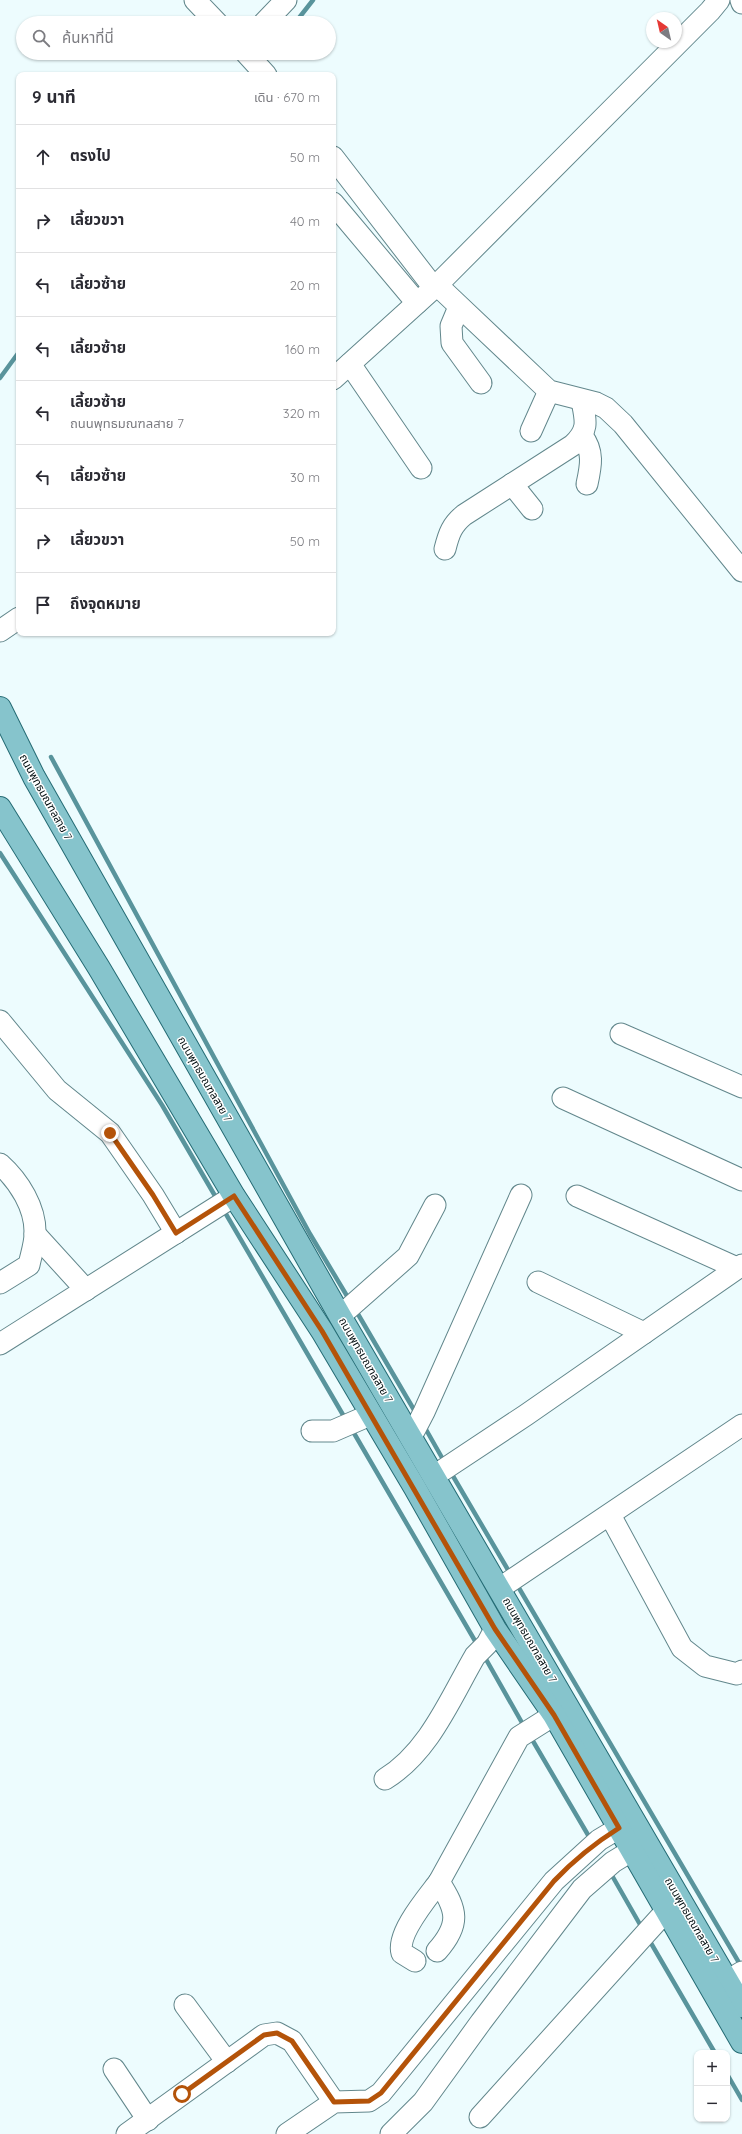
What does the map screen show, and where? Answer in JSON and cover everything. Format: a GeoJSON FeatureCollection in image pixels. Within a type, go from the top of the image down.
{"type":"FeatureCollection","features":[{"type":"Feature","properties":{"kind":"main road","name":"ถนนพุทธมณฑลสาย 7"},"geometry":{"type":"LineString","coordinates":[[0,708],[34,777],[342,1314],[417,1426],[436,1474],[501,1588],[734,1977],[742,2006]]}},
{"type":"Feature","properties":{"kind":"main road","name":"ถนนพุทธมณฑลสาย 7"},"geometry":{"type":"LineString","coordinates":[[1,813],[103,975],[225,1201],[322,1331],[362,1418],[414,1488],[485,1643],[546,1719],[619,1828],[631,1851],[660,1917],[742,2042]]}},
{"type":"Feature","properties":{"kind":"street"},"geometry":{"type":"LineString","coordinates":[[195,0],[210,16]]}},
{"type":"Feature","properties":{"kind":"street"},"geometry":{"type":"LineString","coordinates":[[271,16],[286,0]]}},
{"type":"Feature","properties":{"kind":"street"},"geometry":{"type":"LineString","coordinates":[[336,376],[436,286],[710,11],[719,0]]}},
{"type":"Feature","properties":{"kind":"street"},"geometry":{"type":"LineString","coordinates":[[252,60],[263,72]]}},
{"type":"Feature","properties":{"kind":"street"},"geometry":{"type":"LineString","coordinates":[[336,161],[436,286],[550,391],[582,401],[596,403],[606,408],[623,424],[735,550],[742,571]]}},
{"type":"Feature","properties":{"kind":"street"},"geometry":{"type":"LineString","coordinates":[[336,207],[416,303]]}},
{"type":"Feature","properties":{"kind":"street"},"geometry":{"type":"LineString","coordinates":[[459,307],[451,326],[452,343],[481,383]]}},
{"type":"Feature","properties":{"kind":"street"},"geometry":{"type":"LineString","coordinates":[[350,364],[421,468]]}},
{"type":"Feature","properties":{"kind":"street"},"geometry":{"type":"LineString","coordinates":[[531,431],[550,391]]}},
{"type":"Feature","properties":{"kind":"street"},"geometry":{"type":"LineString","coordinates":[[445,548],[449,532],[454,524],[512,484],[573,445],[582,436],[586,424],[582,401]]}},
{"type":"Feature","properties":{"kind":"street"},"geometry":{"type":"LineString","coordinates":[[582,436],[589,444],[591,453],[591,465],[587,484]]}},
{"type":"Feature","properties":{"kind":"street"},"geometry":{"type":"LineString","coordinates":[[512,484],[532,509]]}},
{"type":"Feature","properties":{"kind":"street"},"geometry":{"type":"LineString","coordinates":[[0,631],[16,620]]}},
{"type":"Feature","properties":{"kind":"street"},"geometry":{"type":"LineString","coordinates":[[0,1020],[57,1090],[110,1133],[153,1195],[176,1233]]}},
{"type":"Feature","properties":{"kind":"street"},"geometry":{"type":"LineString","coordinates":[[621,1034],[742,1087]]}},
{"type":"Feature","properties":{"kind":"street"},"geometry":{"type":"LineString","coordinates":[[563,1098],[742,1180]]}},
{"type":"Feature","properties":{"kind":"street"},"geometry":{"type":"LineString","coordinates":[[0,1164],[13,1176],[24,1192],[33,1217],[35,1234],[29,1265],[0,1283]]}},
{"type":"Feature","properties":{"kind":"street"},"geometry":{"type":"LineString","coordinates":[[417,1426],[521,1195]]}},
{"type":"Feature","properties":{"kind":"street"},"geometry":{"type":"LineString","coordinates":[[577,1196],[740,1266]]}},
{"type":"Feature","properties":{"kind":"street"},"geometry":{"type":"LineString","coordinates":[[0,1344],[225,1201]]}},
{"type":"Feature","properties":{"kind":"street"},"geometry":{"type":"LineString","coordinates":[[342,1314],[408,1256],[435,1205]]}},
{"type":"Feature","properties":{"kind":"street"},"geometry":{"type":"LineString","coordinates":[[35,1234],[86,1290]]}},
{"type":"Feature","properties":{"kind":"street"},"geometry":{"type":"LineString","coordinates":[[436,1474],[740,1266]]}},
{"type":"Feature","properties":{"kind":"street"},"geometry":{"type":"LineString","coordinates":[[538,1282],[644,1333]]}},
{"type":"Feature","properties":{"kind":"street"},"geometry":{"type":"LineString","coordinates":[[312,1431],[333,1431],[362,1418]]}},
{"type":"Feature","properties":{"kind":"street"},"geometry":{"type":"LineString","coordinates":[[501,1588],[742,1425]]}},
{"type":"Feature","properties":{"kind":"street"},"geometry":{"type":"LineString","coordinates":[[610,1515],[682,1648],[705,1666],[738,1674],[742,1671]]}},
{"type":"Feature","properties":{"kind":"street"},"geometry":{"type":"LineString","coordinates":[[385,1779],[399,1770],[421,1747],[485,1643]]}},
{"type":"Feature","properties":{"kind":"street"},"geometry":{"type":"LineString","coordinates":[[415,1961],[402,1953],[399,1945],[405,1932],[439,1882],[519,1738],[546,1719]]}},
{"type":"Feature","properties":{"kind":"street"},"geometry":{"type":"LineString","coordinates":[[287,2134],[334,2102],[369,2101],[381,2093],[534,1904],[570,1865],[599,1840],[619,1828]]}},
{"type":"Feature","properties":{"kind":"street"},"geometry":{"type":"LineString","coordinates":[[391,2134],[423,2102],[556,1921],[586,1884],[613,1862],[631,1851]]}},
{"type":"Feature","properties":{"kind":"street"},"geometry":{"type":"LineString","coordinates":[[437,1951],[450,1933],[454,1918],[452,1903],[439,1882]]}},
{"type":"Feature","properties":{"kind":"street"},"geometry":{"type":"LineString","coordinates":[[534,1904],[556,1921]]}},
{"type":"Feature","properties":{"kind":"street"},"geometry":{"type":"LineString","coordinates":[[480,2117],[660,1917]]}},
{"type":"Feature","properties":{"kind":"street"},"geometry":{"type":"LineString","coordinates":[[185,2005],[227,2062]]}},
{"type":"Feature","properties":{"kind":"street"},"geometry":{"type":"LineString","coordinates":[[127,2134],[264,2035],[277,2033],[292,2041],[334,2102]]}},
{"type":"Feature","properties":{"kind":"street"},"geometry":{"type":"LineString","coordinates":[[114,2069],[148,2120]]}},
{"type":"Feature","properties":{"kind":"waterway"},"geometry":{"type":"LineString","coordinates":[[300,16],[313,0]]}},
{"type":"Feature","properties":{"kind":"waterway"},"geometry":{"type":"LineString","coordinates":[[262,63],[265,60]]}},
{"type":"Feature","properties":{"kind":"waterway"},"geometry":{"type":"LineString","coordinates":[[0,378],[16,356]]}},
{"type":"Feature","properties":{"kind":"waterway"},"geometry":{"type":"LineString","coordinates":[[51,757],[310,1234],[350,1301]]}},
{"type":"Feature","properties":{"kind":"waterway"},"geometry":{"type":"LineString","coordinates":[[0,853],[162,1105],[218,1201]]}},
{"type":"Feature","properties":{"kind":"waterway"},"geometry":{"type":"LineString","coordinates":[[223,1209],[346,1420]]}},
{"type":"Feature","properties":{"kind":"waterway"},"geometry":{"type":"LineString","coordinates":[[355,1309],[417,1415]]}},
{"type":"Feature","properties":{"kind":"waterway"},"geometry":{"type":"LineString","coordinates":[[424,1426],[445,1463]]}},
{"type":"Feature","properties":{"kind":"waterway"},"geometry":{"type":"LineString","coordinates":[[351,1428],[478,1646]]}},
{"type":"Feature","properties":{"kind":"waterway"},"geometry":{"type":"LineString","coordinates":[[450,1471],[511,1575]]}},
{"type":"Feature","properties":{"kind":"waterway"},"geometry":{"type":"LineString","coordinates":[[516,1583],[741,1966]]}},
{"type":"Feature","properties":{"kind":"waterway"},"geometry":{"type":"LineString","coordinates":[[483,1654],[525,1728]]}},
{"type":"Feature","properties":{"kind":"waterway"},"geometry":{"type":"LineString","coordinates":[[530,1736],[591,1840]]}},
{"type":"Feature","properties":{"kind":"waterway"},"geometry":{"type":"LineString","coordinates":[[610,1872],[642,1928]]}},
{"type":"Feature","properties":{"kind":"waterway"},"geometry":{"type":"LineString","coordinates":[[648,1938],[713,2050]]}},
{"type":"Feature","properties":{"kind":"waterway"},"geometry":{"type":"LineString","coordinates":[[730,2079],[742,2100]]}},
{"type":"Feature","properties":{"kind":"route"},"geometry":{"type":"LineString","coordinates":[[110,1133],[153,1195],[176,1233],[234,1196],[322,1331],[495,1629],[554,1715],[619,1828],[599,1840],[554,1881],[381,2093],[369,2101],[334,2102],[292,2041],[277,2033],[264,2035],[182,2094]]}}]}
